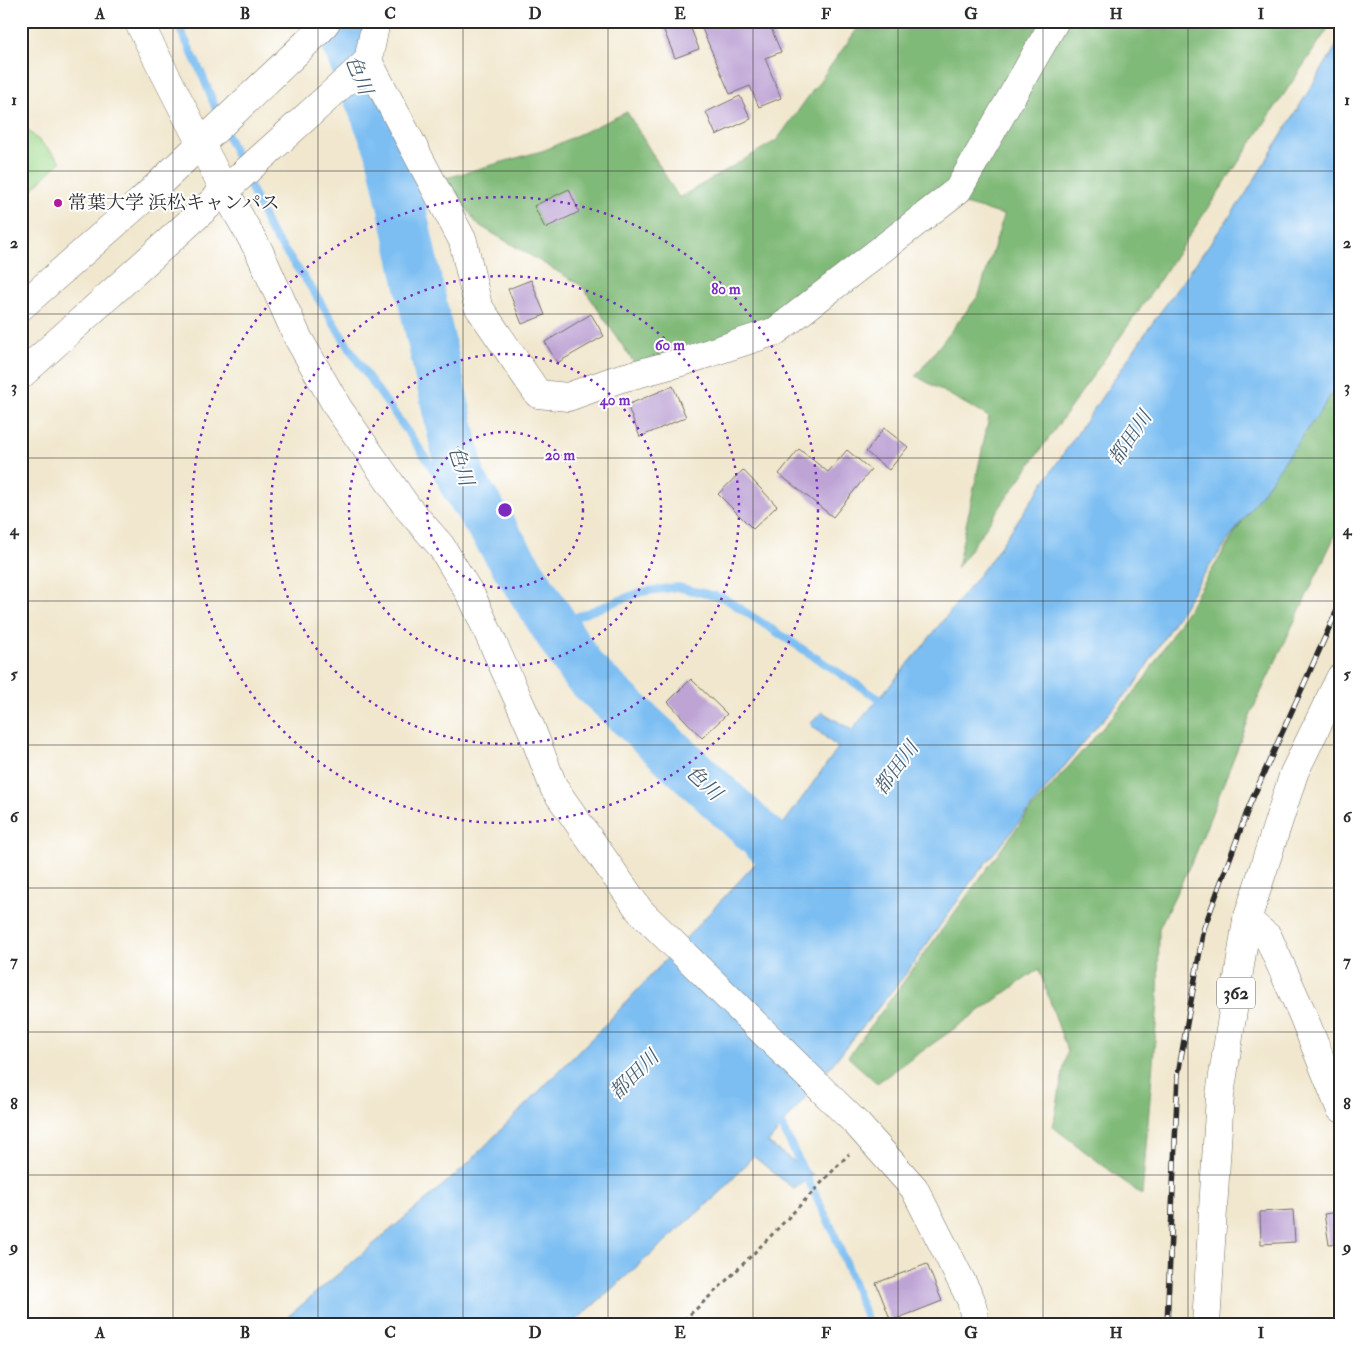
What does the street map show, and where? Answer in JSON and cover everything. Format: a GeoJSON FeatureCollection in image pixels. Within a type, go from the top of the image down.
{"type":"FeatureCollection","features":[{"type":"Feature","properties":{"kind":"main road"},"geometry":{"type":"LineString","coordinates":[[138,21],[225,190],[260,251],[298,338],[338,408],[407,507],[441,546],[473,599],[530,728],[554,788],[640,911],[862,1131],[914,1188],[970,1300],[976,1325]]}},
{"type":"Feature","properties":{"kind":"main road"},"geometry":{"type":"LineString","coordinates":[[21,375],[368,61],[376,21]]}},
{"type":"Feature","properties":{"kind":"main road"},"geometry":{"type":"LineString","coordinates":[[368,61],[462,241],[478,306],[538,394],[568,397],[618,378],[685,361],[776,332],[880,252],[958,190],[1055,21]]}},
{"type":"Feature","properties":{"kind":"main road"},"geometry":{"type":"LineString","coordinates":[[21,307],[202,144],[322,24]]}},
{"type":"Feature","properties":{"kind":"main road","name":"362"},"geometry":{"type":"LineString","coordinates":[[1206,1325],[1220,1096],[1247,920],[1294,773],[1340,678]]}},
{"type":"Feature","properties":{"kind":"main road"},"geometry":{"type":"LineString","coordinates":[[1247,920],[1268,937],[1302,1013],[1340,1108]]}},
{"type":"Feature","properties":{"kind":"path"},"geometry":{"type":"LineString","coordinates":[[678,1325],[706,1301],[803,1202],[862,1131]]}},
{"type":"Feature","properties":{"kind":"green space"},"geometry":{"type":"Polygon","coordinates":[[[863,21],[1333,21],[1147,299],[957,568],[989,417],[916,376],[979,295],[1004,215],[946,199],[765,335],[641,373],[582,286],[477,224],[446,178],[545,150],[627,112],[679,198],[777,140],[863,21]]]}},
{"type":"Feature","properties":{"kind":"green space"},"geometry":{"type":"Polygon","coordinates":[[[21,124],[61,161],[21,200],[21,124]]]}},
{"type":"Feature","properties":{"kind":"green space"},"geometry":{"type":"Polygon","coordinates":[[[1340,374],[1340,525],[1253,709],[1196,853],[1159,928],[1158,1002],[1142,1195],[1053,1127],[1067,1051],[1039,969],[877,1083],[848,1057],[1028,813],[1142,683],[1259,494],[1340,374]]]}},
{"type":"Feature","properties":{"kind":"water","name":"都田川"},"geometry":{"type":"Polygon","coordinates":[[[1340,40],[1340,380],[1324,406],[1202,577],[1134,686],[1098,725],[973,879],[905,975],[768,1143],[813,1175],[794,1189],[753,1156],[722,1191],[571,1325],[278,1325],[461,1170],[603,1027],[754,865],[838,748],[810,724],[822,712],[852,730],[919,651],[993,557],[1151,325],[1245,195],[1340,40]]]}},
{"type":"Feature","properties":{"kind":"building"},"geometry":{"type":"Polygon","coordinates":[[[667,21],[688,21],[699,49],[675,58],[661,23],[667,21]]]}},
{"type":"Feature","properties":{"kind":"building"},"geometry":{"type":"Polygon","coordinates":[[[707,21],[768,21],[781,52],[765,58],[781,98],[759,107],[750,86],[730,94],[700,24],[707,21]]]}},
{"type":"Feature","properties":{"kind":"building"},"geometry":{"type":"Polygon","coordinates":[[[740,96],[751,119],[716,135],[706,112],[740,96]]]}},
{"type":"Feature","properties":{"kind":"building"},"geometry":{"type":"Polygon","coordinates":[[[569,189],[579,212],[545,228],[534,206],[569,189]]]}},
{"type":"Feature","properties":{"kind":"building"},"geometry":{"type":"Polygon","coordinates":[[[531,280],[545,315],[522,324],[508,289],[531,280]]]}},
{"type":"Feature","properties":{"kind":"building"},"geometry":{"type":"Polygon","coordinates":[[[591,314],[604,336],[557,363],[545,342],[591,314]]]}},
{"type":"Feature","properties":{"kind":"building"},"geometry":{"type":"Polygon","coordinates":[[[673,386],[686,417],[640,437],[627,405],[673,386]]]}},
{"type":"Feature","properties":{"kind":"building"},"geometry":{"type":"Polygon","coordinates":[[[884,428],[908,447],[889,470],[866,452],[884,428]]]}},
{"type":"Feature","properties":{"kind":"building"},"geometry":{"type":"Polygon","coordinates":[[[799,449],[828,472],[847,450],[871,470],[833,517],[779,474],[799,449]]]}},
{"type":"Feature","properties":{"kind":"building"},"geometry":{"type":"Polygon","coordinates":[[[743,470],[777,506],[753,529],[718,494],[743,470]]]}},
{"type":"Feature","properties":{"kind":"building"},"geometry":{"type":"Polygon","coordinates":[[[691,679],[727,714],[702,738],[668,702],[691,679]]]}},
{"type":"Feature","properties":{"kind":"building"},"geometry":{"type":"Polygon","coordinates":[[[1293,1210],[1295,1242],[1261,1244],[1260,1212],[1293,1210]]]}},
{"type":"Feature","properties":{"kind":"building"},"geometry":{"type":"Polygon","coordinates":[[[1340,1212],[1340,1243],[1329,1244],[1324,1214],[1340,1212]]]}},
{"type":"Feature","properties":{"kind":"building"},"geometry":{"type":"Polygon","coordinates":[[[927,1264],[942,1301],[891,1321],[876,1283],[927,1264]]]}},
{"type":"Feature","properties":{"kind":"waterway"},"geometry":{"type":"LineString","coordinates":[[176,21],[201,72],[220,119]]}},
{"type":"Feature","properties":{"kind":"waterway","name":"色川"},"geometry":{"type":"LineString","coordinates":[[337,21],[389,150],[462,481],[583,671],[813,884]]}},
{"type":"Feature","properties":{"kind":"waterway"},"geometry":{"type":"LineString","coordinates":[[225,130],[269,229],[310,286],[364,371],[422,452],[526,614],[550,627],[641,592],[677,587],[724,598],[887,704]]}},
{"type":"Feature","properties":{"kind":"waterway"},"geometry":{"type":"LineString","coordinates":[[777,1116],[834,1233],[869,1325]]}},
{"type":"Feature","properties":{"kind":"railway"},"geometry":{"type":"LineString","coordinates":[[1167,1325],[1178,1074],[1204,928],[1250,804],[1340,604]]}},
{"type":"Feature","properties":{"kind":"place","name":"常葉大学 浜松キャンパス"},"geometry":{"type":"Point","coordinates":[58,203]}}]}
